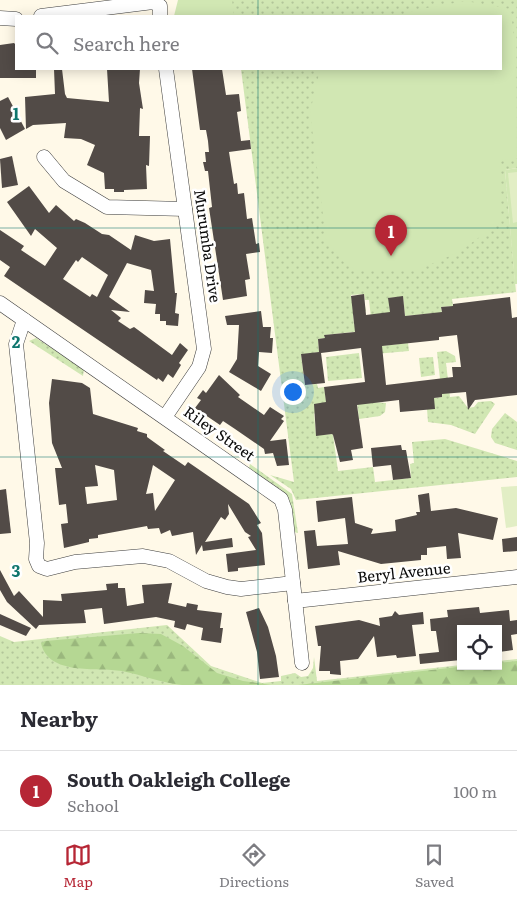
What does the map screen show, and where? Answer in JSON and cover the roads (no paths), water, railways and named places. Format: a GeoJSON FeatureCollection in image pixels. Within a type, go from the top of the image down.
{"type":"FeatureCollection","features":[{"type":"Feature","properties":{"kind":"street"},"geometry":{"type":"LineString","coordinates":[[50,15],[136,6],[153,2],[160,6],[160,15]]}},
{"type":"Feature","properties":{"kind":"street"},"geometry":{"type":"LineString","coordinates":[[0,18],[15,19]]}},
{"type":"Feature","properties":{"kind":"street","name":"Murumba Drive"},"geometry":{"type":"LineString","coordinates":[[165,417],[199,367],[203,356],[166,70]]}},
{"type":"Feature","properties":{"kind":"street"},"geometry":{"type":"LineString","coordinates":[[44,157],[64,181],[106,207],[185,208]]}},
{"type":"Feature","properties":{"kind":"street","name":"Riley Street"},"geometry":{"type":"LineString","coordinates":[[0,303],[281,499],[285,510],[302,663]]}},
{"type":"Feature","properties":{"kind":"street"},"geometry":{"type":"LineString","coordinates":[[24,320],[17,334],[16,344],[38,543],[36,559],[39,566],[47,569],[74,562],[143,556],[169,561],[206,581],[227,588],[240,589],[293,584]]}},
{"type":"Feature","properties":{"kind":"street","name":"Beryl Avenue"},"geometry":{"type":"LineString","coordinates":[[295,601],[517,577]]}},
{"type":"Feature","properties":{"kind":"place","name":"South Oakleigh College"},"geometry":{"type":"Point","coordinates":[391,256]}}]}
